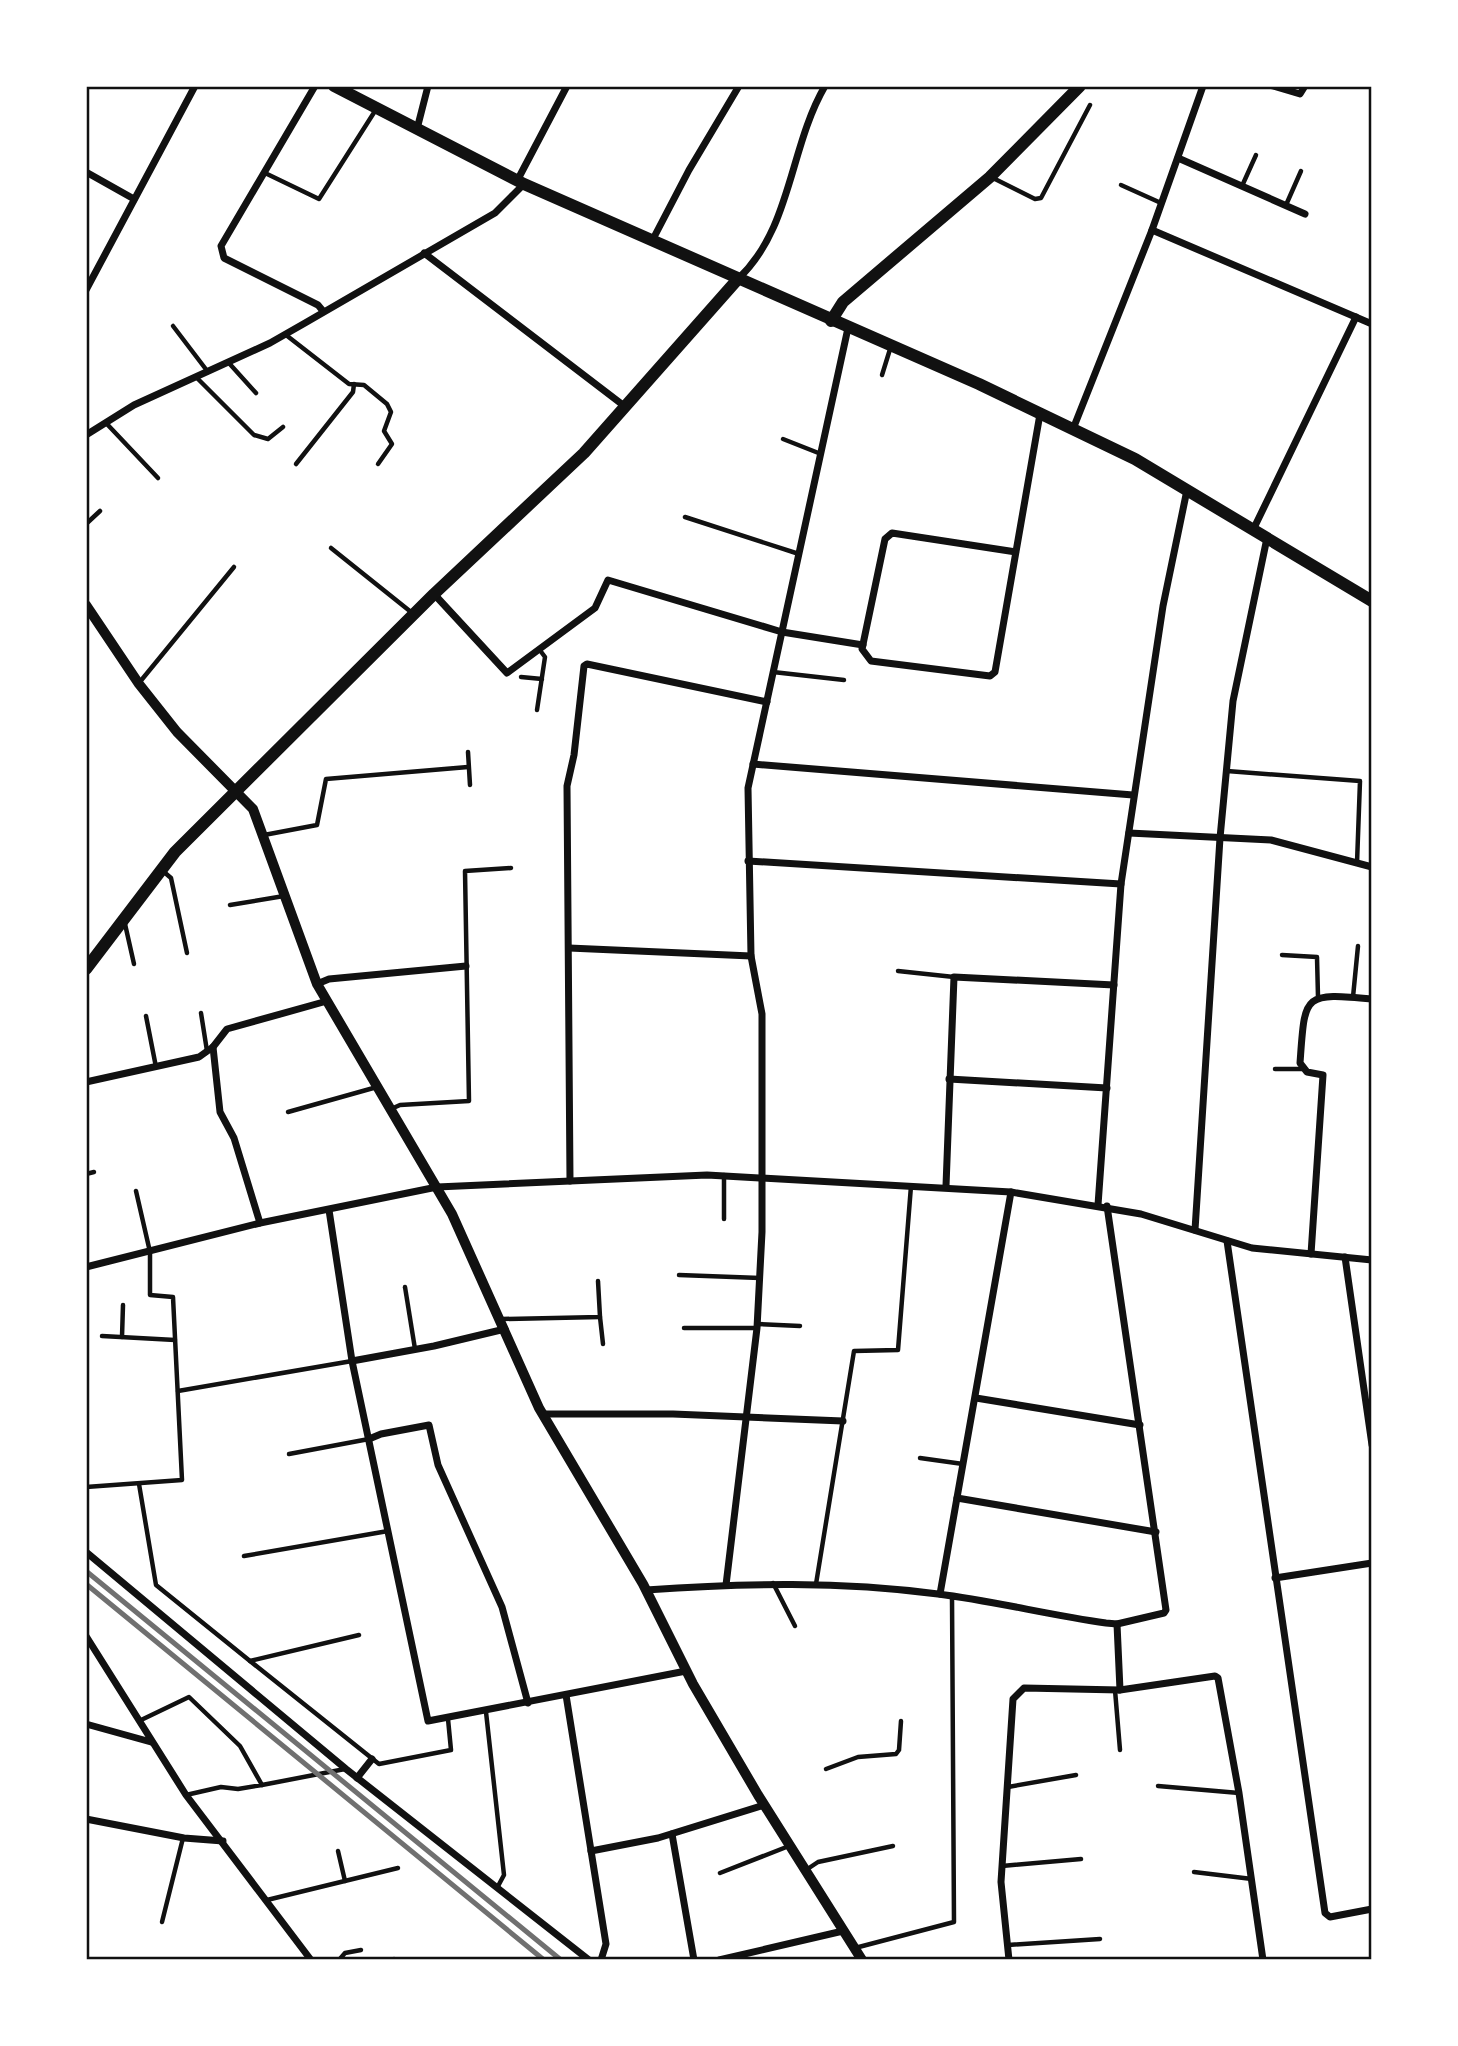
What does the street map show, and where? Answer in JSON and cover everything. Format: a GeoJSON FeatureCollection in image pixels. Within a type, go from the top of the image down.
{"type":"FeatureCollection","features":[{"type":"Feature","properties":{"kind":"main road"},"geometry":{"type":"LineString","coordinates":[[334,86],[520,183],[891,345],[1135,459],[1372,601]]}},
{"type":"Feature","properties":{"kind":"main road"},"geometry":{"type":"LineString","coordinates":[[831,321],[843,302],[990,177],[1080,86]]}},
{"type":"Feature","properties":{"kind":"main road"},"geometry":{"type":"LineString","coordinates":[[86,970],[161,869],[204,822],[434,594],[584,453],[623,405],[737,279]]}},
{"type":"Feature","properties":{"kind":"street"},"geometry":{"type":"LineString","coordinates":[[86,290],[195,86]]}},
{"type":"Feature","properties":{"kind":"street"},"geometry":{"type":"LineString","coordinates":[[315,86],[221,246],[221,252],[225,258],[318,305],[323,311]]}},
{"type":"Feature","properties":{"kind":"street"},"geometry":{"type":"LineString","coordinates":[[417,130],[428,86]]}},
{"type":"Feature","properties":{"kind":"street"},"geometry":{"type":"LineString","coordinates":[[86,435],[134,405],[285,334],[495,213],[520,183],[566,86]]}},
{"type":"Feature","properties":{"kind":"street"},"geometry":{"type":"LineString","coordinates":[[652,242],[689,170],[739,86]]}},
{"type":"Feature","properties":{"kind":"street"},"geometry":{"type":"LineString","coordinates":[[737,279],[750,268],[779,220],[800,141],[813,107],[825,86]]}},
{"type":"Feature","properties":{"kind":"street"},"geometry":{"type":"LineString","coordinates":[[1073,429],[1152,230],[1203,86]]}},
{"type":"Feature","properties":{"kind":"street"},"geometry":{"type":"LineString","coordinates":[[1273,86],[1294,95],[1300,94],[1305,86]]}},
{"type":"Feature","properties":{"kind":"street"},"geometry":{"type":"LineString","coordinates":[[1178,158],[1305,214]]}},
{"type":"Feature","properties":{"kind":"street"},"geometry":{"type":"LineString","coordinates":[[86,172],[134,199]]}},
{"type":"Feature","properties":{"kind":"street"},"geometry":{"type":"LineString","coordinates":[[1152,230],[1372,324]]}},
{"type":"Feature","properties":{"kind":"street"},"geometry":{"type":"LineString","coordinates":[[424,253],[623,405]]}},
{"type":"Feature","properties":{"kind":"street"},"geometry":{"type":"LineString","coordinates":[[1253,530],[1356,317]]}},
{"type":"Feature","properties":{"kind":"street"},"geometry":{"type":"LineString","coordinates":[[726,1585],[757,1326],[764,1176],[762,1014],[751,956],[748,788],[848,328]]}},
{"type":"Feature","properties":{"kind":"street"},"geometry":{"type":"LineString","coordinates":[[1016,552],[892,533],[885,539],[862,649],[871,661],[990,676],[995,672],[1016,552],[1040,414]]}},
{"type":"Feature","properties":{"kind":"street"},"geometry":{"type":"LineString","coordinates":[[646,1590],[773,1583],[816,1584],[940,1594],[1117,1624],[1164,1614],[1166,1610],[1140,1425],[1102,1206],[1121,884],[1163,606],[1187,490]]}},
{"type":"Feature","properties":{"kind":"street"},"geometry":{"type":"LineString","coordinates":[[1195,1230],[1220,838],[1233,701],[1267,538]]}},
{"type":"Feature","properties":{"kind":"street"},"geometry":{"type":"LineString","coordinates":[[434,594],[507,673],[595,608],[608,580],[782,632],[863,645]]}},
{"type":"Feature","properties":{"kind":"street"},"geometry":{"type":"LineString","coordinates":[[86,605],[139,684],[177,732],[254,809],[317,984],[437,1187],[543,1414],[646,1590],[686,1671],[764,1805],[862,1960]]}},
{"type":"Feature","properties":{"kind":"street"},"geometry":{"type":"LineString","coordinates":[[570,1181],[567,786],[574,755],[584,666],[599,666],[767,702]]}},
{"type":"Feature","properties":{"kind":"street"},"geometry":{"type":"LineString","coordinates":[[752,764],[1133,795]]}},
{"type":"Feature","properties":{"kind":"street"},"geometry":{"type":"LineString","coordinates":[[1129,833],[1271,840],[1372,867]]}},
{"type":"Feature","properties":{"kind":"street"},"geometry":{"type":"LineString","coordinates":[[748,861],[1121,884]]}},
{"type":"Feature","properties":{"kind":"street"},"geometry":{"type":"LineString","coordinates":[[569,948],[751,956]]}},
{"type":"Feature","properties":{"kind":"street"},"geometry":{"type":"LineString","coordinates":[[317,984],[328,979],[466,966]]}},
{"type":"Feature","properties":{"kind":"street"},"geometry":{"type":"LineString","coordinates":[[947,1186],[954,977],[1114,985]]}},
{"type":"Feature","properties":{"kind":"street"},"geometry":{"type":"LineString","coordinates":[[1311,1254],[1323,1075],[1303,1069],[1303,1013],[1318,997],[1327,995],[1372,999]]}},
{"type":"Feature","properties":{"kind":"street"},"geometry":{"type":"LineString","coordinates":[[86,1082],[199,1057],[210,1049],[227,1029],[327,1001]]}},
{"type":"Feature","properties":{"kind":"street"},"geometry":{"type":"LineString","coordinates":[[210,1049],[220,1112],[234,1138],[261,1223]]}},
{"type":"Feature","properties":{"kind":"street"},"geometry":{"type":"LineString","coordinates":[[949,1079],[1107,1088]]}},
{"type":"Feature","properties":{"kind":"street"},"geometry":{"type":"LineString","coordinates":[[86,1267],[261,1223],[437,1187],[723,1175],[947,1186],[1011,1192],[1102,1206],[1252,1248],[1372,1260]]}},
{"type":"Feature","properties":{"kind":"street"},"geometry":{"type":"LineString","coordinates":[[940,1594],[1011,1192]]}},
{"type":"Feature","properties":{"kind":"street"},"geometry":{"type":"LineString","coordinates":[[329,1210],[352,1361],[428,1721],[486,1712],[686,1671]]}},
{"type":"Feature","properties":{"kind":"street"},"geometry":{"type":"LineString","coordinates":[[1227,1241],[1325,1913],[1330,1917],[1372,1909]]}},
{"type":"Feature","properties":{"kind":"street"},"geometry":{"type":"LineString","coordinates":[[1345,1257],[1372,1445]]}},
{"type":"Feature","properties":{"kind":"street"},"geometry":{"type":"LineString","coordinates":[[352,1361],[415,1350],[503,1324]]}},
{"type":"Feature","properties":{"kind":"street"},"geometry":{"type":"LineString","coordinates":[[976,1398],[1140,1425]]}},
{"type":"Feature","properties":{"kind":"street"},"geometry":{"type":"LineString","coordinates":[[543,1414],[843,1421]]}},
{"type":"Feature","properties":{"kind":"street"},"geometry":{"type":"LineString","coordinates":[[369,1439],[381,1434],[429,1425],[438,1465],[502,1607],[528,1703]]}},
{"type":"Feature","properties":{"kind":"street"},"geometry":{"type":"LineString","coordinates":[[957,1498],[1156,1532]]}},
{"type":"Feature","properties":{"kind":"street"},"geometry":{"type":"LineString","coordinates":[[86,1552],[346,1769],[589,1960]]}},
{"type":"Feature","properties":{"kind":"street"},"geometry":{"type":"LineString","coordinates":[[1275,1578],[1372,1563]]}},
{"type":"Feature","properties":{"kind":"street"},"geometry":{"type":"LineString","coordinates":[[1117,1624],[1117,1690]]}},
{"type":"Feature","properties":{"kind":"street"},"geometry":{"type":"LineString","coordinates":[[86,1636],[186,1795],[311,1960]]}},
{"type":"Feature","properties":{"kind":"street"},"geometry":{"type":"LineString","coordinates":[[1009,1960],[1002,1866],[1013,1699],[1017,1692],[1024,1688],[1117,1690],[1218,1678],[1239,1793],[1263,1960]]}},
{"type":"Feature","properties":{"kind":"street"},"geometry":{"type":"LineString","coordinates":[[566,1695],[606,1944],[601,1960]]}},
{"type":"Feature","properties":{"kind":"street"},"geometry":{"type":"LineString","coordinates":[[86,1724],[151,1742]]}},
{"type":"Feature","properties":{"kind":"street"},"geometry":{"type":"LineString","coordinates":[[357,1777],[372,1759]]}},
{"type":"Feature","properties":{"kind":"street"},"geometry":{"type":"LineString","coordinates":[[592,1851],[672,1834],[764,1805]]}},
{"type":"Feature","properties":{"kind":"street"},"geometry":{"type":"LineString","coordinates":[[86,1819],[184,1838],[223,1842]]}},
{"type":"Feature","properties":{"kind":"street"},"geometry":{"type":"LineString","coordinates":[[672,1834],[694,1960]]}},
{"type":"Feature","properties":{"kind":"street"},"geometry":{"type":"LineString","coordinates":[[719,1960],[843,1930]]}},
{"type":"Feature","properties":{"kind":"lane"},"geometry":{"type":"LineString","coordinates":[[990,177],[1035,199],[1041,198],[1090,105]]}},
{"type":"Feature","properties":{"kind":"lane"},"geometry":{"type":"LineString","coordinates":[[264,172],[319,199],[377,109]]}},
{"type":"Feature","properties":{"kind":"lane"},"geometry":{"type":"LineString","coordinates":[[1242,186],[1256,155]]}},
{"type":"Feature","properties":{"kind":"lane"},"geometry":{"type":"LineString","coordinates":[[1286,205],[1301,172]]}},
{"type":"Feature","properties":{"kind":"lane"},"geometry":{"type":"LineString","coordinates":[[1121,185],[1161,203]]}},
{"type":"Feature","properties":{"kind":"lane"},"geometry":{"type":"LineString","coordinates":[[173,326],[208,372]]}},
{"type":"Feature","properties":{"kind":"lane"},"geometry":{"type":"LineString","coordinates":[[285,334],[349,384],[364,385],[387,404],[391,412],[384,431],[392,444],[378,464]]}},
{"type":"Feature","properties":{"kind":"lane"},"geometry":{"type":"LineString","coordinates":[[882,375],[891,345]]}},
{"type":"Feature","properties":{"kind":"lane"},"geometry":{"type":"LineString","coordinates":[[228,362],[256,393]]}},
{"type":"Feature","properties":{"kind":"lane"},"geometry":{"type":"LineString","coordinates":[[196,377],[254,435],[268,439],[283,427]]}},
{"type":"Feature","properties":{"kind":"lane"},"geometry":{"type":"LineString","coordinates":[[296,464],[353,392],[354,384]]}},
{"type":"Feature","properties":{"kind":"lane"},"geometry":{"type":"LineString","coordinates":[[106,422],[158,478]]}},
{"type":"Feature","properties":{"kind":"lane"},"geometry":{"type":"LineString","coordinates":[[783,439],[821,454]]}},
{"type":"Feature","properties":{"kind":"lane"},"geometry":{"type":"LineString","coordinates":[[86,524],[100,511]]}},
{"type":"Feature","properties":{"kind":"lane"},"geometry":{"type":"LineString","coordinates":[[685,517],[799,554]]}},
{"type":"Feature","properties":{"kind":"lane"},"geometry":{"type":"LineString","coordinates":[[331,548],[415,615]]}},
{"type":"Feature","properties":{"kind":"lane"},"geometry":{"type":"LineString","coordinates":[[139,684],[234,567]]}},
{"type":"Feature","properties":{"kind":"lane"},"geometry":{"type":"LineString","coordinates":[[537,710],[545,657],[539,649]]}},
{"type":"Feature","properties":{"kind":"lane"},"geometry":{"type":"LineString","coordinates":[[773,672],[844,680]]}},
{"type":"Feature","properties":{"kind":"lane"},"geometry":{"type":"LineString","coordinates":[[520,677],[542,679]]}},
{"type":"Feature","properties":{"kind":"lane"},"geometry":{"type":"LineString","coordinates":[[468,752],[470,785]]}},
{"type":"Feature","properties":{"kind":"lane"},"geometry":{"type":"LineString","coordinates":[[264,835],[317,825],[326,779],[468,767]]}},
{"type":"Feature","properties":{"kind":"lane"},"geometry":{"type":"LineString","coordinates":[[1226,771],[1360,781],[1357,863]]}},
{"type":"Feature","properties":{"kind":"lane"},"geometry":{"type":"LineString","coordinates":[[390,1109],[400,1105],[469,1101],[465,871],[511,868]]}},
{"type":"Feature","properties":{"kind":"lane"},"geometry":{"type":"LineString","coordinates":[[161,869],[171,878],[187,953]]}},
{"type":"Feature","properties":{"kind":"lane"},"geometry":{"type":"LineString","coordinates":[[230,905],[284,896]]}},
{"type":"Feature","properties":{"kind":"lane"},"geometry":{"type":"LineString","coordinates":[[123,918],[134,964]]}},
{"type":"Feature","properties":{"kind":"lane"},"geometry":{"type":"LineString","coordinates":[[1353,997],[1358,946]]}},
{"type":"Feature","properties":{"kind":"lane"},"geometry":{"type":"LineString","coordinates":[[1282,956],[1317,957],[1318,997]]}},
{"type":"Feature","properties":{"kind":"lane"},"geometry":{"type":"LineString","coordinates":[[898,971],[954,977]]}},
{"type":"Feature","properties":{"kind":"lane"},"geometry":{"type":"LineString","coordinates":[[201,1013],[210,1049]]}},
{"type":"Feature","properties":{"kind":"lane"},"geometry":{"type":"LineString","coordinates":[[146,1016],[156,1067]]}},
{"type":"Feature","properties":{"kind":"lane"},"geometry":{"type":"LineString","coordinates":[[1275,1069],[1303,1069]]}},
{"type":"Feature","properties":{"kind":"lane"},"geometry":{"type":"LineString","coordinates":[[288,1112],[377,1087]]}},
{"type":"Feature","properties":{"kind":"lane"},"geometry":{"type":"LineString","coordinates":[[86,1174],[94,1172]]}},
{"type":"Feature","properties":{"kind":"lane"},"geometry":{"type":"LineString","coordinates":[[723,1175],[724,1219]]}},
{"type":"Feature","properties":{"kind":"lane"},"geometry":{"type":"LineString","coordinates":[[816,1584],[854,1350],[898,1350],[911,1184]]}},
{"type":"Feature","properties":{"kind":"lane"},"geometry":{"type":"LineString","coordinates":[[86,1487],[182,1480],[173,1297],[149,1295],[150,1252],[136,1191]]}},
{"type":"Feature","properties":{"kind":"lane"},"geometry":{"type":"LineString","coordinates":[[679,1275],[760,1278]]}},
{"type":"Feature","properties":{"kind":"lane"},"geometry":{"type":"LineString","coordinates":[[598,1281],[603,1344]]}},
{"type":"Feature","properties":{"kind":"lane"},"geometry":{"type":"LineString","coordinates":[[405,1287],[415,1350]]}},
{"type":"Feature","properties":{"kind":"lane"},"geometry":{"type":"LineString","coordinates":[[122,1337],[123,1304]]}},
{"type":"Feature","properties":{"kind":"lane"},"geometry":{"type":"LineString","coordinates":[[503,1324],[600,1317]]}},
{"type":"Feature","properties":{"kind":"lane"},"geometry":{"type":"LineString","coordinates":[[684,1328],[800,1326]]}},
{"type":"Feature","properties":{"kind":"lane"},"geometry":{"type":"LineString","coordinates":[[102,1336],[175,1340]]}},
{"type":"Feature","properties":{"kind":"lane"},"geometry":{"type":"LineString","coordinates":[[178,1391],[352,1361]]}},
{"type":"Feature","properties":{"kind":"lane"},"geometry":{"type":"LineString","coordinates":[[289,1454],[369,1439]]}},
{"type":"Feature","properties":{"kind":"lane"},"geometry":{"type":"LineString","coordinates":[[920,1458],[963,1464]]}},
{"type":"Feature","properties":{"kind":"lane"},"geometry":{"type":"LineString","coordinates":[[139,1484],[156,1584],[372,1759],[379,1764],[451,1750],[448,1719]]}},
{"type":"Feature","properties":{"kind":"lane"},"geometry":{"type":"LineString","coordinates":[[244,1556],[389,1531]]}},
{"type":"Feature","properties":{"kind":"lane"},"geometry":{"type":"LineString","coordinates":[[773,1583],[795,1626]]}},
{"type":"Feature","properties":{"kind":"lane"},"geometry":{"type":"LineString","coordinates":[[854,1948],[954,1922],[952,1597]]}},
{"type":"Feature","properties":{"kind":"lane"},"geometry":{"type":"LineString","coordinates":[[250,1661],[359,1635]]}},
{"type":"Feature","properties":{"kind":"lane"},"geometry":{"type":"LineString","coordinates":[[1117,1690],[1120,1750]]}},
{"type":"Feature","properties":{"kind":"lane"},"geometry":{"type":"LineString","coordinates":[[138,1721],[189,1697],[240,1746],[262,1785]]}},
{"type":"Feature","properties":{"kind":"lane"},"geometry":{"type":"LineString","coordinates":[[486,1712],[504,1875],[497,1889]]}},
{"type":"Feature","properties":{"kind":"lane"},"geometry":{"type":"LineString","coordinates":[[826,1769],[858,1757],[896,1754],[899,1750],[901,1721]]}},
{"type":"Feature","properties":{"kind":"lane"},"geometry":{"type":"LineString","coordinates":[[186,1795],[221,1787],[239,1789],[346,1769]]}},
{"type":"Feature","properties":{"kind":"lane"},"geometry":{"type":"LineString","coordinates":[[1008,1787],[1076,1775]]}},
{"type":"Feature","properties":{"kind":"lane"},"geometry":{"type":"LineString","coordinates":[[1158,1786],[1239,1793]]}},
{"type":"Feature","properties":{"kind":"lane"},"geometry":{"type":"LineString","coordinates":[[162,1922],[184,1838]]}},
{"type":"Feature","properties":{"kind":"lane"},"geometry":{"type":"LineString","coordinates":[[720,1873],[790,1846]]}},
{"type":"Feature","properties":{"kind":"lane"},"geometry":{"type":"LineString","coordinates":[[806,1871],[818,1862],[893,1846]]}},
{"type":"Feature","properties":{"kind":"lane"},"geometry":{"type":"LineString","coordinates":[[338,1852],[345,1881]]}},
{"type":"Feature","properties":{"kind":"lane"},"geometry":{"type":"LineString","coordinates":[[1002,1866],[1081,1859]]}},
{"type":"Feature","properties":{"kind":"lane"},"geometry":{"type":"LineString","coordinates":[[266,1900],[398,1868]]}},
{"type":"Feature","properties":{"kind":"lane"},"geometry":{"type":"LineString","coordinates":[[1194,1872],[1252,1880]]}},
{"type":"Feature","properties":{"kind":"lane"},"geometry":{"type":"LineString","coordinates":[[1008,1945],[1100,1939]]}},
{"type":"Feature","properties":{"kind":"lane"},"geometry":{"type":"LineString","coordinates":[[339,1960],[345,1953],[361,1950]]}},
{"type":"Feature","properties":{"kind":"railway"},"geometry":{"type":"LineString","coordinates":[[86,1571],[561,1960]]}},
{"type":"Feature","properties":{"kind":"railway"},"geometry":{"type":"LineString","coordinates":[[86,1584],[544,1960]]}}]}
